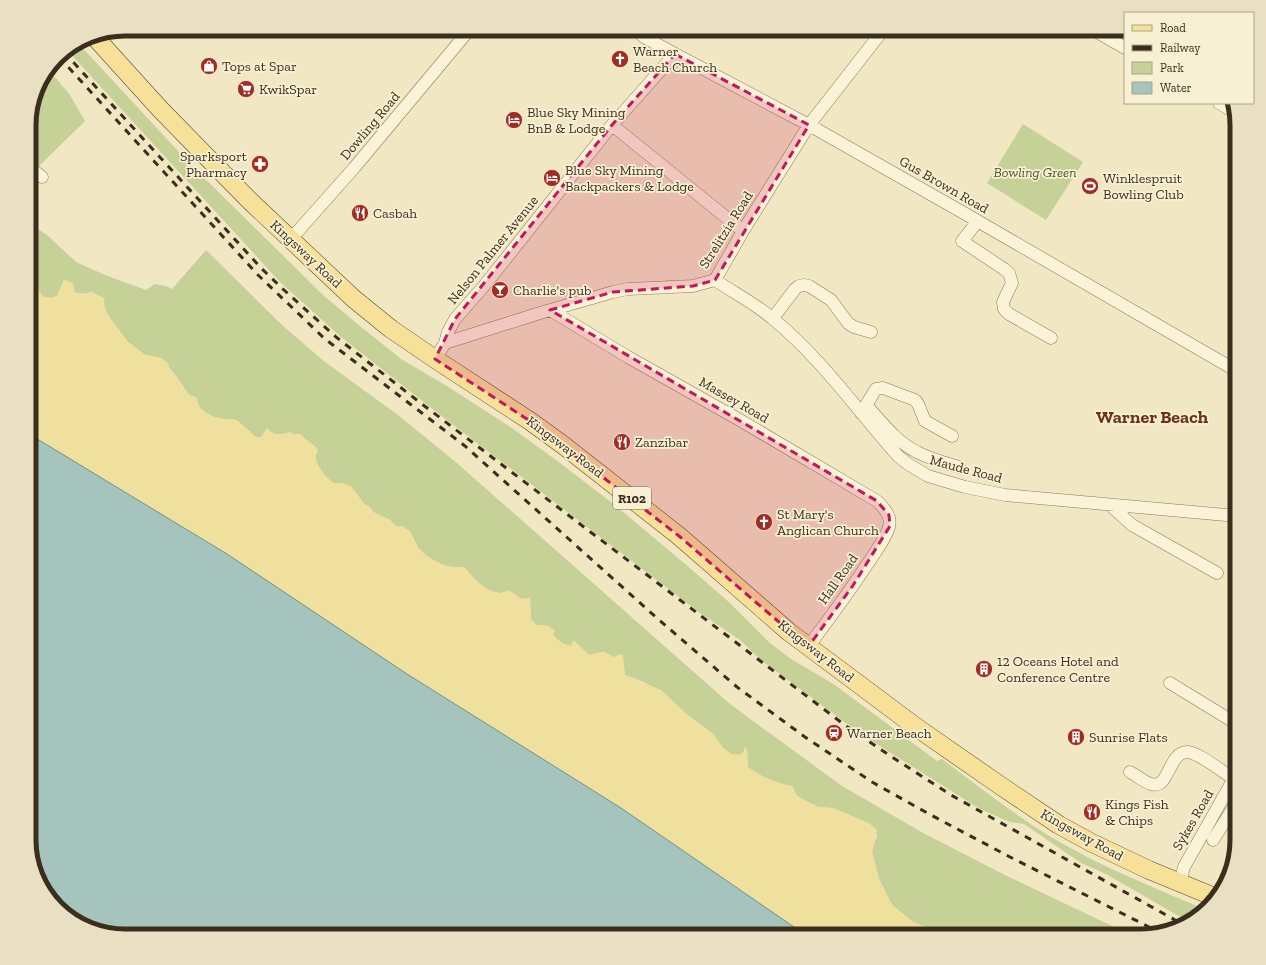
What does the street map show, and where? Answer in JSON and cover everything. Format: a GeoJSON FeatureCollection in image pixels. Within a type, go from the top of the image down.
{"type":"FeatureCollection","features":[{"type":"Feature","properties":{"kind":"main road","name":"Kingsway Road"},"geometry":{"type":"LineString","coordinates":[[102,39],[160,109],[250,201],[290,240],[375,316],[406,340],[530,420],[591,466],[679,536],[789,632],[922,731],[1059,825],[1116,855],[1211,895]]}},
{"type":"Feature","properties":{"kind":"street","name":"Dowling Road"},"geometry":{"type":"LineString","coordinates":[[290,240],[354,168],[464,36]]}},
{"type":"Feature","properties":{"kind":"street","name":"Gus Brown Road"},"geometry":{"type":"LineString","coordinates":[[643,36],[809,125],[1230,367]]}},
{"type":"Feature","properties":{"kind":"street","name":"Strelitzia Road"},"geometry":{"type":"LineString","coordinates":[[445,343],[613,292],[628,289],[693,286],[715,280],[742,231],[809,125],[879,36]]}},
{"type":"Feature","properties":{"kind":"street"},"geometry":{"type":"LineString","coordinates":[[1104,36],[1124,47]]}},
{"type":"Feature","properties":{"kind":"street","name":"Nelson Palmer Avenue"},"geometry":{"type":"LineString","coordinates":[[435,359],[445,343],[448,332],[455,319],[484,286],[612,125],[675,54]]}},
{"type":"Feature","properties":{"kind":"street"},"geometry":{"type":"LineString","coordinates":[[612,125],[742,231]]}},
{"type":"Feature","properties":{"kind":"street"},"geometry":{"type":"LineString","coordinates":[[36,172],[42,177]]}},
{"type":"Feature","properties":{"kind":"street"},"geometry":{"type":"LineString","coordinates":[[978,221],[962,241],[1009,273],[1012,283],[1003,302],[1004,309],[1009,314],[1051,338]]}},
{"type":"Feature","properties":{"kind":"street","name":"Maude Road"},"geometry":{"type":"LineString","coordinates":[[715,280],[772,318],[787,330],[864,409],[898,456],[928,476],[965,487],[1005,495],[1230,514]]}},
{"type":"Feature","properties":{"kind":"street"},"geometry":{"type":"LineString","coordinates":[[772,318],[795,289],[804,285],[809,286],[831,300],[848,323],[871,332]]}},
{"type":"Feature","properties":{"kind":"street","name":"Massey Road"},"geometry":{"type":"LineString","coordinates":[[550,310],[628,357],[738,419],[877,501],[885,508],[889,515],[890,526]]}},
{"type":"Feature","properties":{"kind":"street"},"geometry":{"type":"LineString","coordinates":[[952,436],[925,421],[915,400],[883,388],[876,389],[864,409],[907,447],[919,453],[958,467]]}},
{"type":"Feature","properties":{"kind":"street"},"geometry":{"type":"LineString","coordinates":[[1110,505],[1132,525],[1217,573]]}},
{"type":"Feature","properties":{"kind":"street","name":"Hall Road"},"geometry":{"type":"LineString","coordinates":[[808,646],[852,586],[890,526]]}},
{"type":"Feature","properties":{"kind":"street"},"geometry":{"type":"LineString","coordinates":[[1170,683],[1230,720]]}},
{"type":"Feature","properties":{"kind":"street"},"geometry":{"type":"LineString","coordinates":[[1130,772],[1152,784],[1158,784],[1165,778],[1173,761],[1181,754],[1188,752],[1197,755],[1230,773]]}},
{"type":"Feature","properties":{"kind":"street","name":"Sykes Road"},"geometry":{"type":"LineString","coordinates":[[1180,883],[1184,867],[1230,785]]}},
{"type":"Feature","properties":{"kind":"street"},"geometry":{"type":"LineString","coordinates":[[1213,840],[1230,813]]}},
{"type":"Feature","properties":{"kind":"highlighted area"},"geometry":{"type":"Polygon","coordinates":[[[675,54],[809,125],[715,280],[693,286],[613,292],[550,310],[877,501],[889,515],[890,526],[852,587],[808,647],[679,536],[530,421],[435,359],[455,319],[612,125],[675,54]]]}},
{"type":"Feature","properties":{"kind":"green space"},"geometry":{"type":"Polygon","coordinates":[[[82,47],[190,164],[323,295],[355,322],[401,359],[447,386],[512,428],[616,506],[730,603],[770,643],[791,659],[835,685],[937,761],[942,759],[1041,831],[1110,868],[1199,907],[1183,918],[1106,874],[1081,863],[1024,824],[1010,822],[980,809],[854,729],[761,660],[740,640],[700,613],[439,414],[341,337],[280,282],[71,54],[82,47]]]}},
{"type":"Feature","properties":{"kind":"green space"},"geometry":{"type":"Polygon","coordinates":[[[52,74],[70,95],[85,121],[38,167],[36,165],[36,119],[39,102],[45,86],[52,74]]]}},
{"type":"Feature","properties":{"kind":"green space","name":"Bowling Green"},"geometry":{"type":"Polygon","coordinates":[[[1023,124],[1083,162],[1046,220],[987,183],[1023,124]]]}},
{"type":"Feature","properties":{"kind":"green space"},"geometry":{"type":"Polygon","coordinates":[[[36,228],[47,235],[76,262],[105,275],[146,290],[155,284],[172,289],[206,250],[283,326],[325,362],[398,415],[458,464],[730,704],[842,786],[925,834],[1005,875],[1118,929],[930,929],[913,922],[892,905],[879,879],[872,851],[877,835],[870,824],[833,808],[818,807],[797,796],[792,786],[769,779],[753,771],[748,767],[747,750],[744,748],[744,752],[740,755],[731,754],[723,748],[713,734],[644,682],[625,675],[618,661],[611,656],[604,652],[589,655],[574,641],[570,646],[560,641],[552,633],[548,626],[536,625],[531,619],[530,598],[521,599],[510,591],[500,593],[490,590],[475,580],[464,567],[443,565],[428,557],[418,548],[413,537],[402,526],[396,526],[390,520],[373,512],[370,507],[365,505],[356,493],[341,483],[333,483],[328,479],[317,462],[314,445],[305,440],[300,434],[292,434],[290,432],[280,435],[271,433],[261,437],[256,437],[234,419],[220,418],[206,413],[199,407],[197,398],[189,395],[161,358],[145,355],[128,342],[109,317],[105,308],[92,292],[82,294],[75,292],[64,280],[57,296],[51,298],[43,297],[36,287],[36,228]]]}},
{"type":"Feature","properties":{"kind":"sand"},"geometry":{"type":"Polygon","coordinates":[[[64,280],[73,283],[75,293],[81,295],[92,292],[104,298],[105,308],[109,317],[128,342],[145,355],[161,358],[168,363],[170,370],[189,395],[197,398],[199,407],[206,413],[220,418],[234,419],[256,437],[261,437],[267,428],[278,434],[290,432],[292,434],[301,434],[318,450],[315,458],[320,469],[333,483],[341,483],[351,486],[365,505],[370,507],[373,512],[390,520],[396,526],[402,526],[410,531],[418,548],[428,557],[443,565],[464,567],[475,580],[490,590],[500,593],[510,591],[521,599],[530,598],[531,619],[536,625],[548,626],[555,630],[553,635],[564,645],[570,646],[574,641],[589,655],[604,652],[614,657],[620,654],[623,655],[625,675],[661,690],[693,720],[713,734],[723,748],[731,754],[740,755],[744,752],[744,747],[747,750],[748,767],[753,771],[769,780],[792,786],[797,796],[818,807],[833,808],[870,824],[877,830],[872,851],[879,879],[892,905],[913,922],[930,929],[797,929],[621,808],[407,674],[227,554],[36,438],[36,287],[43,297],[51,298],[57,296],[64,280]]]}},
{"type":"Feature","properties":{"kind":"water"},"geometry":{"type":"Polygon","coordinates":[[[36,438],[227,554],[407,674],[621,808],[797,929],[125,929],[102,926],[86,920],[71,911],[58,899],[45,879],[39,863],[36,846],[36,438]]]}},
{"type":"Feature","properties":{"kind":"railway"},"geometry":{"type":"LineString","coordinates":[[68,57],[262,269],[336,337],[418,401],[846,726],[951,795],[1177,921]]}},
{"type":"Feature","properties":{"kind":"railway"},"geometry":{"type":"LineString","coordinates":[[63,61],[258,275],[325,339],[465,446],[658,619],[737,687],[805,737],[872,782],[1010,857],[1151,928]]}},
{"type":"Feature","properties":{"kind":"place","name":"Warner Beach Church"},"geometry":{"type":"Point","coordinates":[620,59]}},
{"type":"Feature","properties":{"kind":"place","name":"Tops at Spar"},"geometry":{"type":"Point","coordinates":[209,66]}},
{"type":"Feature","properties":{"kind":"place","name":"KwikSpar"},"geometry":{"type":"Point","coordinates":[246,89]}},
{"type":"Feature","properties":{"kind":"place","name":"Blue Sky Mining BnB & Lodge"},"geometry":{"type":"Point","coordinates":[514,120]}},
{"type":"Feature","properties":{"kind":"place","name":"Sparksport Pharmacy"},"geometry":{"type":"Point","coordinates":[260,164]}},
{"type":"Feature","properties":{"kind":"place","name":"Blue Sky Mining Backpackers & Lodge"},"geometry":{"type":"Point","coordinates":[552,178]}},
{"type":"Feature","properties":{"kind":"place","name":"Winklespruit Bowling Club"},"geometry":{"type":"Point","coordinates":[1090,186]}},
{"type":"Feature","properties":{"kind":"place","name":"Casbah"},"geometry":{"type":"Point","coordinates":[360,213]}},
{"type":"Feature","properties":{"kind":"place","name":"Charlie's pub"},"geometry":{"type":"Point","coordinates":[500,290]}},
{"type":"Feature","properties":{"kind":"place","name":"Zanzibar"},"geometry":{"type":"Point","coordinates":[622,442]}},
{"type":"Feature","properties":{"kind":"place","name":"St Mary's Anglican Church"},"geometry":{"type":"Point","coordinates":[764,522]}},
{"type":"Feature","properties":{"kind":"place","name":"12 Oceans Hotel and Conference Centre"},"geometry":{"type":"Point","coordinates":[984,669]}},
{"type":"Feature","properties":{"kind":"place","name":"Warner Beach"},"geometry":{"type":"Point","coordinates":[834,733]}},
{"type":"Feature","properties":{"kind":"place","name":"Sunrise Flats"},"geometry":{"type":"Point","coordinates":[1076,737]}},
{"type":"Feature","properties":{"kind":"place","name":"Kings Fish & Chips"},"geometry":{"type":"Point","coordinates":[1092,812]}},
{"type":"Feature","properties":{"kind":"district","name":"Warner Beach"},"geometry":{"type":"Point","coordinates":[1152,417]}}]}
